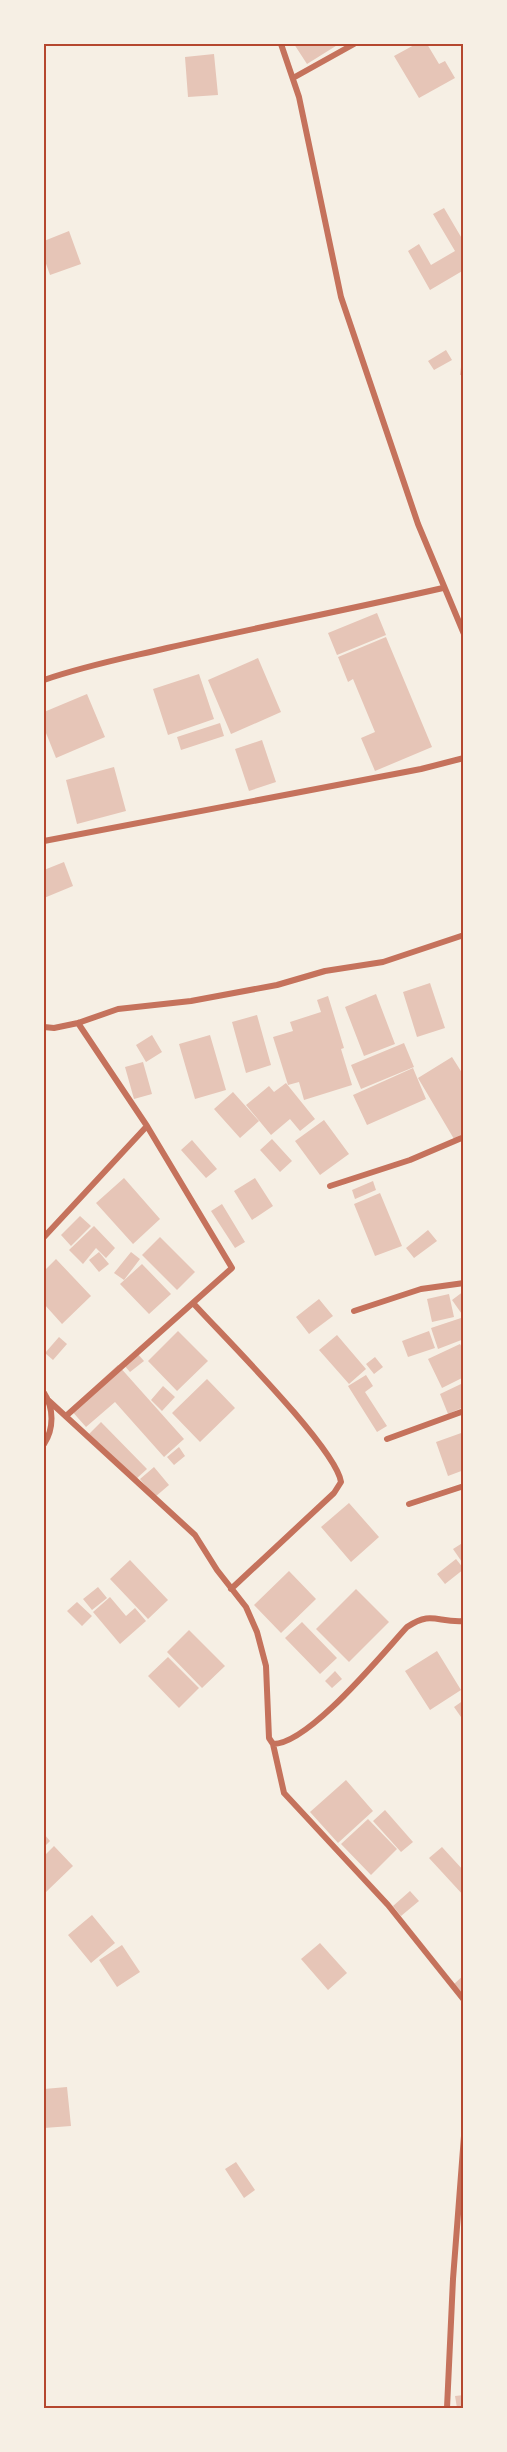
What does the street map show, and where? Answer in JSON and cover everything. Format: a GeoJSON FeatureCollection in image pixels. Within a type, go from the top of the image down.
{"type":"FeatureCollection","features":[{"type":"Feature","properties":{"kind":"street"},"geometry":{"type":"LineString","coordinates":[[281,44],[299,97],[341,297],[418,524],[464,634]]}},
{"type":"Feature","properties":{"kind":"street"},"geometry":{"type":"LineString","coordinates":[[293,78],[354,44]]}},
{"type":"Feature","properties":{"kind":"street"},"geometry":{"type":"LineString","coordinates":[[44,680],[73,670],[236,632],[350,610],[443,588]]}},
{"type":"Feature","properties":{"kind":"street"},"geometry":{"type":"LineString","coordinates":[[44,841],[398,774],[464,758]]}},
{"type":"Feature","properties":{"kind":"street"},"geometry":{"type":"LineString","coordinates":[[44,1027],[54,1028],[78,1023],[118,1009],[191,1001],[277,985],[325,971],[383,962],[464,935]]}},
{"type":"Feature","properties":{"kind":"street"},"geometry":{"type":"LineString","coordinates":[[66,1416],[232,1268],[147,1126],[78,1023]]}},
{"type":"Feature","properties":{"kind":"street"},"geometry":{"type":"LineString","coordinates":[[44,1237],[147,1126]]}},
{"type":"Feature","properties":{"kind":"street"},"geometry":{"type":"LineString","coordinates":[[330,1186],[410,1160],[464,1137]]}},
{"type":"Feature","properties":{"kind":"street"},"geometry":{"type":"LineString","coordinates":[[354,1311],[421,1289],[464,1283]]}},
{"type":"Feature","properties":{"kind":"street"},"geometry":{"type":"LineString","coordinates":[[193,1304],[312,1434],[339,1471],[341,1482],[334,1493],[231,1589]]}},
{"type":"Feature","properties":{"kind":"street"},"geometry":{"type":"LineString","coordinates":[[44,1393],[48,1400],[195,1534],[231,1589],[246,1606],[257,1632],[266,1666],[269,1738],[273,1744],[284,1793],[387,1905],[464,2000]]}},
{"type":"Feature","properties":{"kind":"street"},"geometry":{"type":"LineString","coordinates":[[44,1444],[50,1433],[51,1417],[48,1400]]}},
{"type":"Feature","properties":{"kind":"street"},"geometry":{"type":"LineString","coordinates":[[387,1439],[464,1411]]}},
{"type":"Feature","properties":{"kind":"street"},"geometry":{"type":"LineString","coordinates":[[409,1504],[464,1486]]}},
{"type":"Feature","properties":{"kind":"street"},"geometry":{"type":"LineString","coordinates":[[273,1744],[280,1744],[308,1728],[332,1707],[407,1627],[420,1618],[429,1617],[448,1622],[464,1621]]}},
{"type":"Feature","properties":{"kind":"street"},"geometry":{"type":"LineString","coordinates":[[447,2409],[453,2279],[464,2136]]}},
{"type":"Feature","properties":{"kind":"building"},"geometry":{"type":"Polygon","coordinates":[[[294,44],[339,44],[307,64],[294,44]]]}},
{"type":"Feature","properties":{"kind":"building"},"geometry":{"type":"Polygon","coordinates":[[[416,44],[427,44],[439,64],[445,61],[455,78],[419,98],[394,56],[416,44]]]}},
{"type":"Feature","properties":{"kind":"building"},"geometry":{"type":"Polygon","coordinates":[[[214,54],[218,95],[188,97],[185,57],[214,54]]]}},
{"type":"Feature","properties":{"kind":"building"},"geometry":{"type":"Polygon","coordinates":[[[444,208],[464,242],[464,270],[430,290],[408,251],[419,244],[431,265],[455,251],[433,214],[444,208]]]}},
{"type":"Feature","properties":{"kind":"building"},"geometry":{"type":"Polygon","coordinates":[[[69,231],[81,264],[50,275],[44,258],[44,241],[69,231]]]}},
{"type":"Feature","properties":{"kind":"building"},"geometry":{"type":"Polygon","coordinates":[[[446,350],[452,360],[434,370],[428,361],[446,350]]]}},
{"type":"Feature","properties":{"kind":"building"},"geometry":{"type":"Polygon","coordinates":[[[462,359],[464,359],[464,375],[460,375],[462,359]]]}},
{"type":"Feature","properties":{"kind":"building"},"geometry":{"type":"Polygon","coordinates":[[[377,613],[386,635],[337,655],[328,633],[377,613]]]}},
{"type":"Feature","properties":{"kind":"building"},"geometry":{"type":"Polygon","coordinates":[[[386,637],[432,747],[375,771],[361,738],[375,732],[353,679],[348,682],[338,657],[386,637]]]}},
{"type":"Feature","properties":{"kind":"building"},"geometry":{"type":"Polygon","coordinates":[[[258,658],[281,712],[231,734],[208,680],[258,658]]]}},
{"type":"Feature","properties":{"kind":"building"},"geometry":{"type":"Polygon","coordinates":[[[199,674],[214,719],[168,735],[153,689],[199,674]]]}},
{"type":"Feature","properties":{"kind":"building"},"geometry":{"type":"Polygon","coordinates":[[[87,694],[105,737],[56,758],[44,728],[44,712],[87,694]]]}},
{"type":"Feature","properties":{"kind":"building"},"geometry":{"type":"Polygon","coordinates":[[[220,723],[224,736],[181,750],[177,737],[220,723]]]}},
{"type":"Feature","properties":{"kind":"building"},"geometry":{"type":"Polygon","coordinates":[[[262,740],[276,782],[249,791],[235,749],[262,740]]]}},
{"type":"Feature","properties":{"kind":"building"},"geometry":{"type":"Polygon","coordinates":[[[114,767],[126,811],[77,824],[66,780],[114,767]]]}},
{"type":"Feature","properties":{"kind":"building"},"geometry":{"type":"Polygon","coordinates":[[[64,862],[73,886],[44,898],[44,870],[64,862]]]}},
{"type":"Feature","properties":{"kind":"building"},"geometry":{"type":"Polygon","coordinates":[[[430,983],[445,1028],[417,1037],[403,992],[430,983]]]}},
{"type":"Feature","properties":{"kind":"building"},"geometry":{"type":"Polygon","coordinates":[[[376,994],[395,1044],[364,1056],[345,1007],[376,994]]]}},
{"type":"Feature","properties":{"kind":"building"},"geometry":{"type":"Polygon","coordinates":[[[328,996],[344,1048],[341,1049],[352,1085],[304,1100],[299,1082],[288,1085],[273,1037],[293,1031],[290,1022],[321,1012],[317,1000],[328,996]]]}},
{"type":"Feature","properties":{"kind":"building"},"geometry":{"type":"Polygon","coordinates":[[[257,1015],[271,1065],[246,1073],[232,1022],[257,1015]]]}},
{"type":"Feature","properties":{"kind":"building"},"geometry":{"type":"Polygon","coordinates":[[[152,1035],[162,1052],[146,1062],[136,1045],[152,1035]]]}},
{"type":"Feature","properties":{"kind":"building"},"geometry":{"type":"Polygon","coordinates":[[[210,1035],[226,1090],[195,1099],[179,1044],[210,1035]]]}},
{"type":"Feature","properties":{"kind":"building"},"geometry":{"type":"Polygon","coordinates":[[[404,1043],[414,1067],[361,1089],[351,1065],[404,1043]]]}},
{"type":"Feature","properties":{"kind":"building"},"geometry":{"type":"Polygon","coordinates":[[[452,1057],[464,1076],[464,1133],[454,1139],[418,1078],[452,1057]]]}},
{"type":"Feature","properties":{"kind":"building"},"geometry":{"type":"Polygon","coordinates":[[[143,1062],[152,1094],[134,1099],[125,1067],[143,1062]]]}},
{"type":"Feature","properties":{"kind":"building"},"geometry":{"type":"Polygon","coordinates":[[[413,1068],[426,1099],[367,1125],[353,1095],[413,1068]]]}},
{"type":"Feature","properties":{"kind":"building"},"geometry":{"type":"Polygon","coordinates":[[[286,1083],[315,1119],[300,1131],[290,1119],[271,1135],[246,1105],[269,1086],[274,1092],[286,1083]]]}},
{"type":"Feature","properties":{"kind":"building"},"geometry":{"type":"Polygon","coordinates":[[[233,1092],[259,1121],[240,1138],[214,1109],[233,1092]]]}},
{"type":"Feature","properties":{"kind":"building"},"geometry":{"type":"Polygon","coordinates":[[[324,1120],[349,1154],[320,1175],[295,1141],[324,1120]]]}},
{"type":"Feature","properties":{"kind":"building"},"geometry":{"type":"Polygon","coordinates":[[[272,1139],[292,1161],[280,1172],[260,1150],[272,1139]]]}},
{"type":"Feature","properties":{"kind":"building"},"geometry":{"type":"Polygon","coordinates":[[[192,1140],[217,1169],[206,1178],[181,1150],[192,1140]]]}},
{"type":"Feature","properties":{"kind":"building"},"geometry":{"type":"Polygon","coordinates":[[[124,1178],[160,1219],[133,1244],[96,1203],[124,1178]]]}},
{"type":"Feature","properties":{"kind":"building"},"geometry":{"type":"Polygon","coordinates":[[[255,1178],[273,1206],[252,1220],[234,1191],[255,1178]]]}},
{"type":"Feature","properties":{"kind":"building"},"geometry":{"type":"Polygon","coordinates":[[[373,1181],[376,1190],[355,1199],[352,1190],[373,1181]]]}},
{"type":"Feature","properties":{"kind":"building"},"geometry":{"type":"Polygon","coordinates":[[[380,1193],[402,1246],[375,1256],[354,1204],[380,1193]]]}},
{"type":"Feature","properties":{"kind":"building"},"geometry":{"type":"Polygon","coordinates":[[[222,1204],[245,1242],[235,1248],[211,1211],[222,1204]]]}},
{"type":"Feature","properties":{"kind":"building"},"geometry":{"type":"Polygon","coordinates":[[[80,1216],[91,1226],[71,1246],[61,1235],[80,1216]]]}},
{"type":"Feature","properties":{"kind":"building"},"geometry":{"type":"Polygon","coordinates":[[[94,1226],[115,1248],[106,1258],[96,1248],[83,1264],[69,1250],[94,1226]]]}},
{"type":"Feature","properties":{"kind":"building"},"geometry":{"type":"Polygon","coordinates":[[[428,1230],[437,1241],[414,1258],[406,1248],[428,1230]]]}},
{"type":"Feature","properties":{"kind":"building"},"geometry":{"type":"Polygon","coordinates":[[[160,1237],[195,1272],[177,1290],[142,1255],[160,1237]]]}},
{"type":"Feature","properties":{"kind":"building"},"geometry":{"type":"Polygon","coordinates":[[[99,1252],[109,1264],[99,1272],[89,1260],[99,1252]]]}},
{"type":"Feature","properties":{"kind":"building"},"geometry":{"type":"Polygon","coordinates":[[[131,1252],[140,1259],[124,1280],[114,1273],[131,1252]]]}},
{"type":"Feature","properties":{"kind":"building"},"geometry":{"type":"Polygon","coordinates":[[[56,1259],[91,1296],[62,1324],[44,1304],[44,1271],[56,1259]]]}},
{"type":"Feature","properties":{"kind":"building"},"geometry":{"type":"Polygon","coordinates":[[[142,1264],[171,1294],[149,1314],[120,1284],[142,1264]]]}},
{"type":"Feature","properties":{"kind":"building"},"geometry":{"type":"Polygon","coordinates":[[[464,1291],[464,1317],[452,1300],[464,1291]]]}},
{"type":"Feature","properties":{"kind":"building"},"geometry":{"type":"Polygon","coordinates":[[[449,1294],[454,1317],[432,1322],[427,1299],[449,1294]]]}},
{"type":"Feature","properties":{"kind":"building"},"geometry":{"type":"Polygon","coordinates":[[[319,1299],[333,1316],[309,1334],[296,1317],[319,1299]]]}},
{"type":"Feature","properties":{"kind":"building"},"geometry":{"type":"Polygon","coordinates":[[[461,1318],[464,1326],[464,1339],[438,1349],[431,1328],[461,1318]]]}},
{"type":"Feature","properties":{"kind":"building"},"geometry":{"type":"Polygon","coordinates":[[[178,1331],[208,1361],[177,1391],[148,1361],[178,1331]]]}},
{"type":"Feature","properties":{"kind":"building"},"geometry":{"type":"Polygon","coordinates":[[[429,1331],[435,1348],[408,1357],[402,1341],[429,1331]]]}},
{"type":"Feature","properties":{"kind":"building"},"geometry":{"type":"Polygon","coordinates":[[[337,1335],[366,1369],[349,1384],[319,1350],[337,1335]]]}},
{"type":"Feature","properties":{"kind":"building"},"geometry":{"type":"Polygon","coordinates":[[[59,1337],[67,1344],[53,1360],[45,1353],[59,1337]]]}},
{"type":"Feature","properties":{"kind":"building"},"geometry":{"type":"Polygon","coordinates":[[[460,1344],[464,1351],[464,1377],[442,1388],[428,1359],[460,1344]]]}},
{"type":"Feature","properties":{"kind":"building"},"geometry":{"type":"Polygon","coordinates":[[[137,1353],[144,1361],[130,1372],[123,1364],[137,1353]]]}},
{"type":"Feature","properties":{"kind":"building"},"geometry":{"type":"Polygon","coordinates":[[[375,1357],[383,1367],[374,1374],[366,1364],[375,1357]]]}},
{"type":"Feature","properties":{"kind":"building"},"geometry":{"type":"Polygon","coordinates":[[[118,1365],[184,1439],[164,1457],[115,1402],[86,1427],[70,1409],[118,1365]]]}},
{"type":"Feature","properties":{"kind":"building"},"geometry":{"type":"Polygon","coordinates":[[[366,1375],[373,1386],[365,1392],[387,1426],[377,1432],[348,1386],[366,1375]]]}},
{"type":"Feature","properties":{"kind":"building"},"geometry":{"type":"Polygon","coordinates":[[[207,1379],[235,1408],[200,1442],[172,1413],[207,1379]]]}},
{"type":"Feature","properties":{"kind":"building"},"geometry":{"type":"Polygon","coordinates":[[[461,1384],[464,1390],[464,1407],[448,1414],[440,1394],[461,1384]]]}},
{"type":"Feature","properties":{"kind":"building"},"geometry":{"type":"Polygon","coordinates":[[[163,1386],[175,1397],[162,1411],[151,1400],[163,1386]]]}},
{"type":"Feature","properties":{"kind":"building"},"geometry":{"type":"Polygon","coordinates":[[[101,1422],[147,1469],[135,1480],[89,1434],[101,1422]]]}},
{"type":"Feature","properties":{"kind":"building"},"geometry":{"type":"Polygon","coordinates":[[[464,1432],[464,1470],[448,1476],[436,1442],[464,1432]]]}},
{"type":"Feature","properties":{"kind":"building"},"geometry":{"type":"Polygon","coordinates":[[[179,1447],[185,1456],[174,1465],[167,1457],[179,1447]]]}},
{"type":"Feature","properties":{"kind":"building"},"geometry":{"type":"Polygon","coordinates":[[[154,1467],[169,1485],[155,1497],[140,1479],[154,1467]]]}},
{"type":"Feature","properties":{"kind":"building"},"geometry":{"type":"Polygon","coordinates":[[[349,1503],[379,1537],[351,1562],[321,1527],[349,1503]]]}},
{"type":"Feature","properties":{"kind":"building"},"geometry":{"type":"Polygon","coordinates":[[[464,1542],[464,1565],[453,1549],[464,1542]]]}},
{"type":"Feature","properties":{"kind":"building"},"geometry":{"type":"Polygon","coordinates":[[[456,1559],[464,1569],[445,1584],[437,1574],[456,1559]]]}},
{"type":"Feature","properties":{"kind":"building"},"geometry":{"type":"Polygon","coordinates":[[[130,1560],[168,1600],[148,1619],[110,1579],[130,1560]]]}},
{"type":"Feature","properties":{"kind":"building"},"geometry":{"type":"Polygon","coordinates":[[[289,1571],[316,1599],[281,1633],[254,1605],[289,1571]]]}},
{"type":"Feature","properties":{"kind":"building"},"geometry":{"type":"Polygon","coordinates":[[[98,1587],[107,1598],[92,1610],[83,1599],[98,1587]]]}},
{"type":"Feature","properties":{"kind":"building"},"geometry":{"type":"Polygon","coordinates":[[[356,1589],[389,1622],[349,1662],[316,1629],[356,1589]]]}},
{"type":"Feature","properties":{"kind":"building"},"geometry":{"type":"Polygon","coordinates":[[[110,1597],[126,1616],[135,1608],[146,1621],[120,1644],[93,1612],[110,1597]]]}},
{"type":"Feature","properties":{"kind":"building"},"geometry":{"type":"Polygon","coordinates":[[[77,1602],[92,1616],[82,1626],[67,1611],[77,1602]]]}},
{"type":"Feature","properties":{"kind":"building"},"geometry":{"type":"Polygon","coordinates":[[[302,1622],[337,1658],[320,1674],[285,1638],[302,1622]]]}},
{"type":"Feature","properties":{"kind":"building"},"geometry":{"type":"Polygon","coordinates":[[[189,1630],[225,1666],[202,1688],[167,1652],[189,1630]]]}},
{"type":"Feature","properties":{"kind":"building"},"geometry":{"type":"Polygon","coordinates":[[[437,1651],[461,1690],[430,1710],[405,1671],[437,1651]]]}},
{"type":"Feature","properties":{"kind":"building"},"geometry":{"type":"Polygon","coordinates":[[[168,1657],[199,1688],[179,1708],[148,1676],[168,1657]]]}},
{"type":"Feature","properties":{"kind":"building"},"geometry":{"type":"Polygon","coordinates":[[[335,1671],[342,1679],[332,1688],[325,1681],[335,1671]]]}},
{"type":"Feature","properties":{"kind":"building"},"geometry":{"type":"Polygon","coordinates":[[[464,1700],[464,1715],[461,1717],[454,1707],[464,1700]]]}},
{"type":"Feature","properties":{"kind":"building"},"geometry":{"type":"Polygon","coordinates":[[[346,1780],[373,1811],[338,1843],[310,1812],[346,1780]]]}},
{"type":"Feature","properties":{"kind":"building"},"geometry":{"type":"Polygon","coordinates":[[[385,1810],[413,1842],[401,1852],[373,1821],[385,1810]]]}},
{"type":"Feature","properties":{"kind":"building"},"geometry":{"type":"Polygon","coordinates":[[[368,1819],[397,1849],[371,1875],[341,1844],[368,1819]]]}},
{"type":"Feature","properties":{"kind":"building"},"geometry":{"type":"Polygon","coordinates":[[[44,1834],[50,1841],[44,1847],[44,1834]]]}},
{"type":"Feature","properties":{"kind":"building"},"geometry":{"type":"Polygon","coordinates":[[[54,1846],[73,1866],[46,1892],[44,1889],[44,1856],[54,1846]]]}},
{"type":"Feature","properties":{"kind":"building"},"geometry":{"type":"Polygon","coordinates":[[[442,1847],[464,1871],[464,1896],[429,1858],[442,1847]]]}},
{"type":"Feature","properties":{"kind":"building"},"geometry":{"type":"Polygon","coordinates":[[[410,1891],[419,1901],[401,1916],[393,1906],[410,1891]]]}},
{"type":"Feature","properties":{"kind":"building"},"geometry":{"type":"Polygon","coordinates":[[[92,1915],[115,1943],[91,1963],[68,1935],[92,1915]]]}},
{"type":"Feature","properties":{"kind":"building"},"geometry":{"type":"Polygon","coordinates":[[[320,1943],[347,1973],[328,1990],[301,1959],[320,1943]]]}},
{"type":"Feature","properties":{"kind":"building"},"geometry":{"type":"Polygon","coordinates":[[[122,1945],[140,1972],[117,1987],[99,1960],[122,1945]]]}},
{"type":"Feature","properties":{"kind":"building"},"geometry":{"type":"Polygon","coordinates":[[[464,1975],[464,1995],[454,1984],[464,1975]]]}},
{"type":"Feature","properties":{"kind":"building"},"geometry":{"type":"Polygon","coordinates":[[[67,2087],[71,2126],[44,2128],[44,2089],[67,2087]]]}},
{"type":"Feature","properties":{"kind":"building"},"geometry":{"type":"Polygon","coordinates":[[[236,2162],[255,2190],[244,2198],[225,2169],[236,2162]]]}},
{"type":"Feature","properties":{"kind":"building"},"geometry":{"type":"Polygon","coordinates":[[[464,2395],[464,2408],[457,2408],[455,2396],[464,2395]]]}}]}
